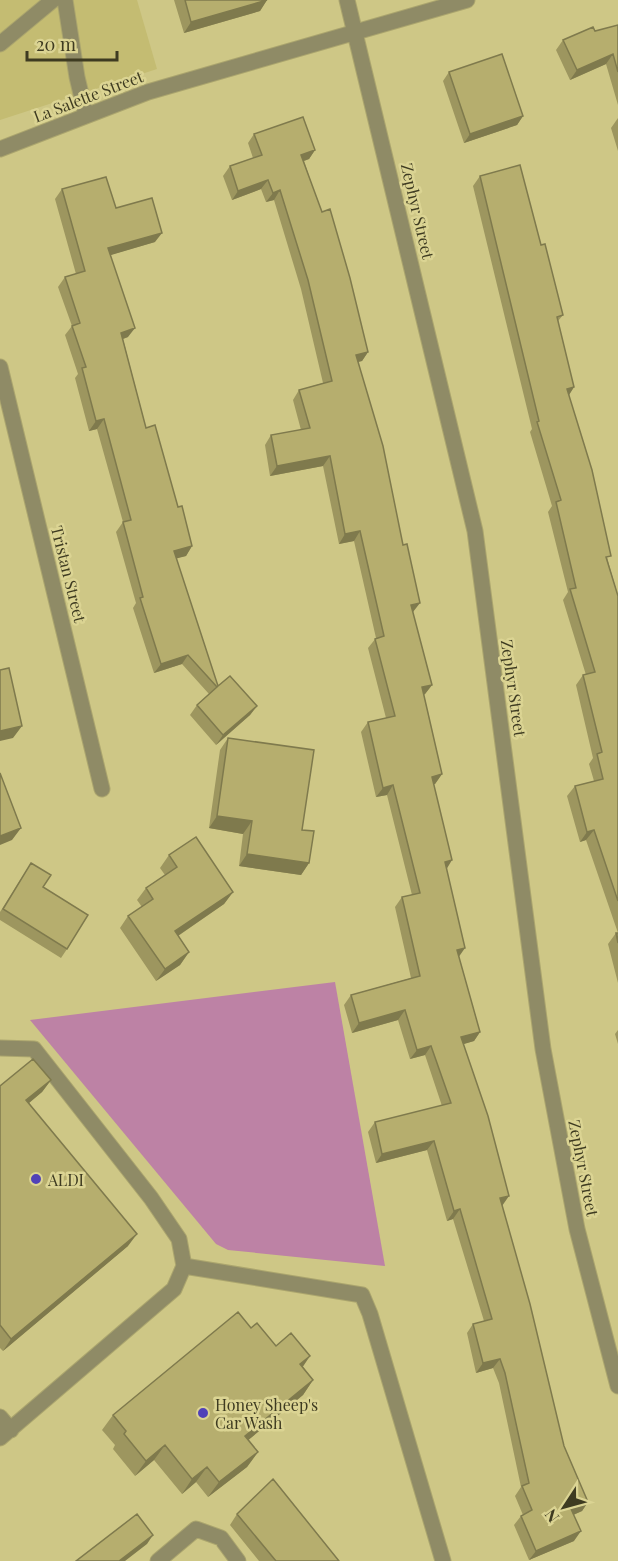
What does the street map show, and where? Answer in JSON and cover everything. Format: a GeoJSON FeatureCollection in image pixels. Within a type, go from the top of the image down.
{"type":"FeatureCollection","features":[{"type":"Feature","properties":{"kind":"street"},"geometry":{"type":"LineString","coordinates":[[0,44],[53,0]]}},
{"type":"Feature","properties":{"kind":"street"},"geometry":{"type":"LineString","coordinates":[[65,0],[76,77],[86,116]]}},
{"type":"Feature","properties":{"kind":"street","name":"Zephyr Street"},"geometry":{"type":"LineString","coordinates":[[347,0],[357,33],[475,531],[543,1049],[577,1229],[618,1386]]}},
{"type":"Feature","properties":{"kind":"street","name":"La Salette Street"},"geometry":{"type":"LineString","coordinates":[[0,149],[148,92],[467,0]]}},
{"type":"Feature","properties":{"kind":"street","name":"Tristan Street"},"geometry":{"type":"LineString","coordinates":[[0,367],[102,789]]}},
{"type":"Feature","properties":{"kind":"street"},"geometry":{"type":"LineString","coordinates":[[0,1048],[34,1049],[151,1198],[179,1239],[184,1266],[174,1289],[6,1434],[0,1417]]}},
{"type":"Feature","properties":{"kind":"street"},"geometry":{"type":"LineString","coordinates":[[184,1266],[362,1295],[370,1314],[443,1561]]}},
{"type":"Feature","properties":{"kind":"street"},"geometry":{"type":"LineString","coordinates":[[158,1561],[195,1529],[221,1538],[238,1561]]}},
{"type":"Feature","properties":{"kind":"shaded area"},"geometry":{"type":"Polygon","coordinates":[[[0,0],[137,0],[157,69],[0,120],[0,0]]]}},
{"type":"Feature","properties":{"kind":"shaded area"},"geometry":{"type":"Polygon","coordinates":[[[335,982],[385,1266],[228,1250],[216,1244],[30,1020],[335,982]]]}},
{"type":"Feature","properties":{"kind":"building"},"geometry":{"type":"Polygon","coordinates":[[[185,0],[267,0],[191,22],[185,0]]]}},
{"type":"Feature","properties":{"kind":"building"},"geometry":{"type":"Polygon","coordinates":[[[618,25],[618,72],[613,54],[577,70],[563,40],[593,27],[595,31],[618,25]]]}},
{"type":"Feature","properties":{"kind":"building"},"geometry":{"type":"Polygon","coordinates":[[[502,54],[523,116],[470,134],[449,72],[502,54]]]}},
{"type":"Feature","properties":{"kind":"building"},"geometry":{"type":"Polygon","coordinates":[[[303,117],[315,150],[301,155],[322,212],[330,209],[350,278],[368,352],[356,355],[383,446],[403,545],[407,544],[420,603],[411,605],[432,685],[422,687],[442,774],[432,777],[452,860],[445,862],[465,948],[457,950],[480,1032],[461,1037],[488,1116],[509,1196],[500,1198],[530,1304],[564,1446],[588,1502],[571,1509],[581,1531],[536,1551],[521,1516],[532,1510],[522,1486],[529,1483],[505,1373],[500,1359],[483,1363],[473,1324],[492,1319],[460,1209],[454,1211],[434,1141],[382,1154],[375,1122],[451,1103],[431,1046],[417,1050],[405,1010],[359,1023],[351,995],[420,976],[402,897],[420,893],[393,785],[383,788],[368,722],[395,716],[375,639],[384,636],[360,531],[345,534],[330,456],[277,466],[271,435],[310,428],[299,390],[332,381],[308,280],[280,190],[273,193],[268,180],[238,191],[230,166],[262,155],[254,134],[303,117]]]}},
{"type":"Feature","properties":{"kind":"building"},"geometry":{"type":"Polygon","coordinates":[[[520,165],[541,245],[545,244],[563,315],[557,317],[574,387],[567,389],[592,470],[611,556],[606,557],[618,596],[618,901],[594,830],[587,832],[575,786],[603,779],[597,754],[602,752],[583,675],[595,672],[570,589],[576,588],[556,502],[561,500],[537,422],[539,421],[480,176],[520,165]]]}},
{"type":"Feature","properties":{"kind":"building"},"geometry":{"type":"Polygon","coordinates":[[[106,177],[116,208],[152,198],[162,233],[108,248],[135,328],[121,333],[146,428],[155,425],[178,507],[182,506],[192,546],[174,551],[218,686],[230,676],[257,706],[223,735],[197,705],[217,687],[188,655],[161,664],[140,598],[143,597],[123,522],[131,520],[104,419],[96,421],[82,368],[86,367],[72,326],[80,323],[65,277],[85,271],[62,189],[106,177]]]}},
{"type":"Feature","properties":{"kind":"building"},"geometry":{"type":"Polygon","coordinates":[[[9,668],[22,726],[0,731],[0,670],[9,668]]]}},
{"type":"Feature","properties":{"kind":"building"},"geometry":{"type":"Polygon","coordinates":[[[228,738],[314,750],[302,830],[314,831],[309,863],[247,854],[252,821],[217,816],[228,738]]]}},
{"type":"Feature","properties":{"kind":"building"},"geometry":{"type":"Polygon","coordinates":[[[0,773],[21,828],[0,836],[0,773]]]}},
{"type":"Feature","properties":{"kind":"building"},"geometry":{"type":"Polygon","coordinates":[[[196,837],[233,892],[175,931],[189,952],[165,969],[128,916],[153,899],[146,888],[177,867],[169,855],[196,837]]]}},
{"type":"Feature","properties":{"kind":"building"},"geometry":{"type":"Polygon","coordinates":[[[31,863],[51,875],[43,887],[88,915],[67,949],[3,909],[31,863]]]}},
{"type":"Feature","properties":{"kind":"building","name":"ALDI"},"geometry":{"type":"Polygon","coordinates":[[[33,1059],[51,1080],[26,1100],[137,1234],[11,1339],[0,1325],[0,1086],[33,1059]]]}},
{"type":"Feature","properties":{"kind":"building","name":"Honey Sheep's Car Wash"},"geometry":{"type":"Polygon","coordinates":[[[238,1312],[251,1328],[257,1323],[276,1346],[291,1333],[310,1356],[300,1364],[313,1380],[245,1436],[258,1452],[219,1482],[207,1467],[192,1479],[165,1445],[146,1461],[124,1434],[126,1431],[113,1415],[238,1312]]]}},
{"type":"Feature","properties":{"kind":"building"},"geometry":{"type":"Polygon","coordinates":[[[273,1479],[339,1561],[276,1561],[237,1514],[273,1479]]]}},
{"type":"Feature","properties":{"kind":"building"},"geometry":{"type":"Polygon","coordinates":[[[137,1514],[153,1535],[119,1561],[76,1561],[137,1514]]]}},
{"type":"Feature","properties":{"kind":"place","name":"ALDI"},"geometry":{"type":"Point","coordinates":[36,1179]}},
{"type":"Feature","properties":{"kind":"place","name":"Honey Sheep's Car Wash"},"geometry":{"type":"Point","coordinates":[203,1413]}}]}
